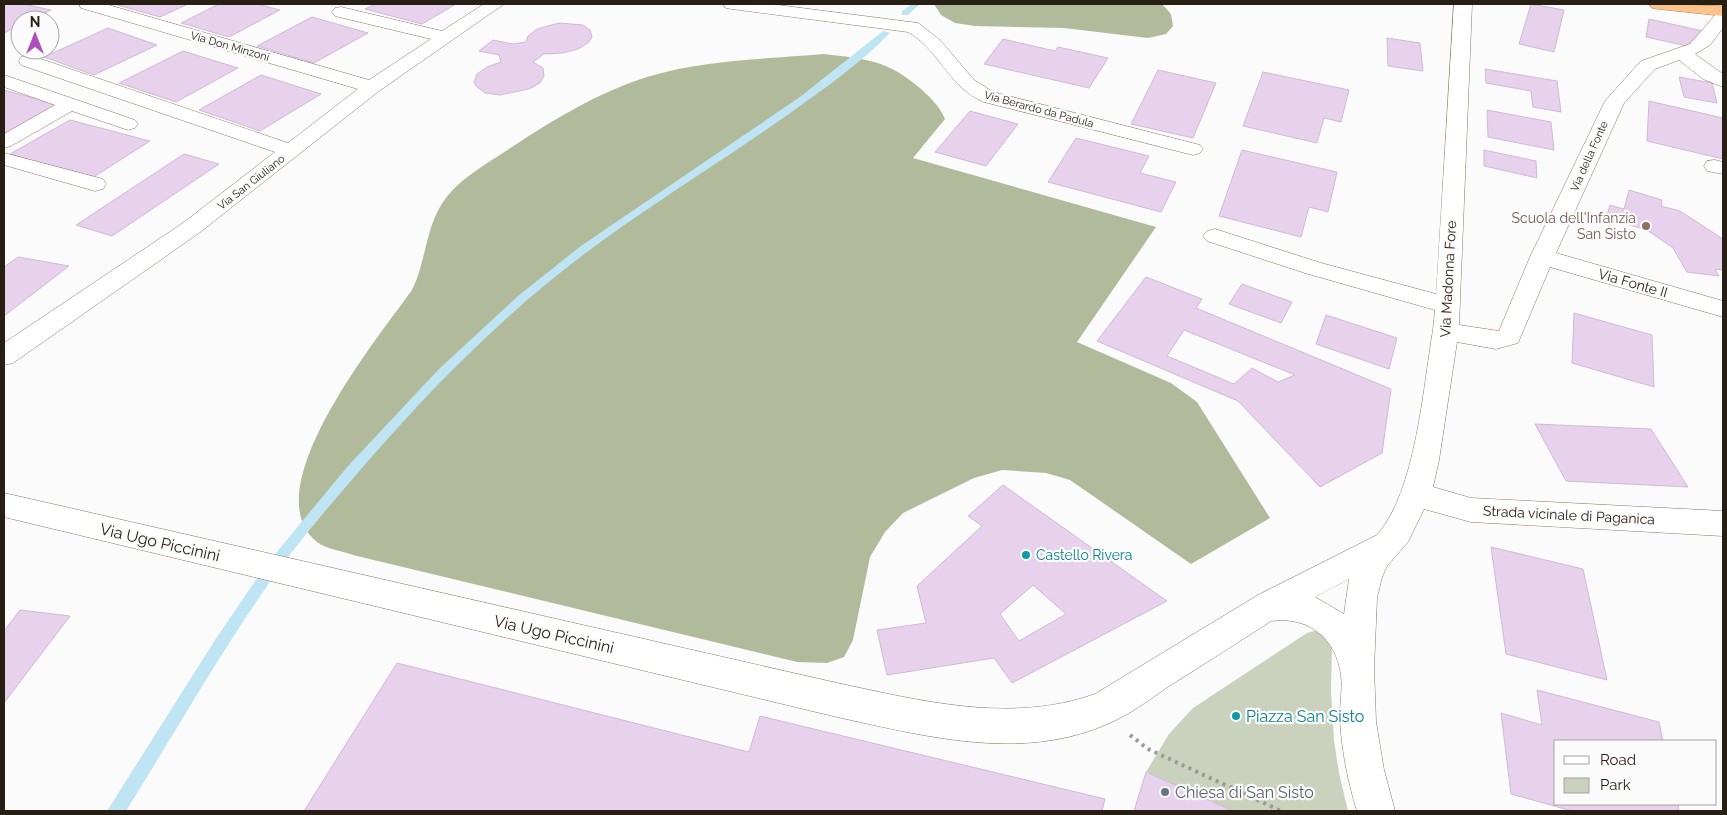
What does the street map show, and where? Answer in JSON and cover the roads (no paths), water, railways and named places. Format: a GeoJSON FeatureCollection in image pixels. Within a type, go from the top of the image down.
{"type":"FeatureCollection","features":[{"type":"Feature","properties":{"kind":"highway"},"geometry":{"type":"LineString","coordinates":[[1658,4],[1723,11]]}},
{"type":"Feature","properties":{"kind":"street","name":"Via Don Minzoni"},"geometry":{"type":"LineString","coordinates":[[87,4],[372,87]]}},
{"type":"Feature","properties":{"kind":"street","name":"Via San Giuliano"},"geometry":{"type":"LineString","coordinates":[[4,356],[191,228],[372,87],[495,4]]}},
{"type":"Feature","properties":{"kind":"street","name":"Via Berardo da Padula"},"geometry":{"type":"LineString","coordinates":[[732,4],[912,27],[923,33],[964,81],[981,94],[1193,149]]}},
{"type":"Feature","properties":{"kind":"street","name":"Via Madonna Fore"},"geometry":{"type":"LineString","coordinates":[[1358,674],[1363,588],[1370,567],[1398,533],[1416,496],[1446,330],[1463,4]]}},
{"type":"Feature","properties":{"kind":"street"},"geometry":{"type":"LineString","coordinates":[[341,12],[443,38]]}},
{"type":"Feature","properties":{"kind":"street","name":"Via della Fonte"},"geometry":{"type":"LineString","coordinates":[[1446,330],[1494,340],[1507,338],[1542,257],[1615,101],[1648,65],[1696,48],[1723,17]]}},
{"type":"Feature","properties":{"kind":"street"},"geometry":{"type":"LineString","coordinates":[[1682,53],[1710,74],[1723,81]]}},
{"type":"Feature","properties":{"kind":"street"},"geometry":{"type":"LineString","coordinates":[[28,61],[292,151]]}},
{"type":"Feature","properties":{"kind":"street"},"geometry":{"type":"LineString","coordinates":[[4,81],[128,124]]}},
{"type":"Feature","properties":{"kind":"street"},"geometry":{"type":"LineString","coordinates":[[4,142],[71,104]]}},
{"type":"Feature","properties":{"kind":"street"},"geometry":{"type":"LineString","coordinates":[[4,159],[95,184]]}},
{"type":"Feature","properties":{"kind":"street"},"geometry":{"type":"LineString","coordinates":[[1215,236],[1313,268],[1447,305]]}},
{"type":"Feature","properties":{"kind":"street","name":"Via Fonte II"},"geometry":{"type":"LineString","coordinates":[[1542,257],[1723,309]]}},
{"type":"Feature","properties":{"kind":"street","name":"Strada vicinale di Paganica"},"geometry":{"type":"LineString","coordinates":[[1416,496],[1471,510],[1723,524]]}},
{"type":"Feature","properties":{"kind":"street","name":"Via Ugo Piccinini"},"geometry":{"type":"LineString","coordinates":[[4,505],[837,700],[922,717],[970,724],[1049,725],[1079,719],[1106,707],[1264,608]]}},
{"type":"Feature","properties":{"kind":"street","name":"Via Madonna Fore"},"geometry":{"type":"LineString","coordinates":[[1264,608],[1388,543]]}},
{"type":"Feature","properties":{"kind":"street"},"geometry":{"type":"LineString","coordinates":[[1264,608],[1284,604],[1293,605],[1324,616],[1341,634],[1358,674],[1358,725],[1362,754],[1376,811]]}},
{"type":"Feature","properties":{"kind":"waterway"},"geometry":{"type":"LineString","coordinates":[[905,13],[916,4]]}},
{"type":"Feature","properties":{"kind":"waterway"},"geometry":{"type":"LineString","coordinates":[[116,811],[220,645],[271,569],[353,469],[443,372],[522,298],[543,281],[628,218],[803,99],[886,33]]}},
{"type":"Feature","properties":{"kind":"place","name":"Scuola dell'Infanzia San Sisto"},"geometry":{"type":"Point","coordinates":[1646,226]}},
{"type":"Feature","properties":{"kind":"place","name":"Castello Rivera"},"geometry":{"type":"Point","coordinates":[1026,555]}},
{"type":"Feature","properties":{"kind":"place","name":"Piazza San Sisto"},"geometry":{"type":"Point","coordinates":[1236,716]}},
{"type":"Feature","properties":{"kind":"place","name":"Chiesa di San Sisto"},"geometry":{"type":"Point","coordinates":[1165,792]}}]}
